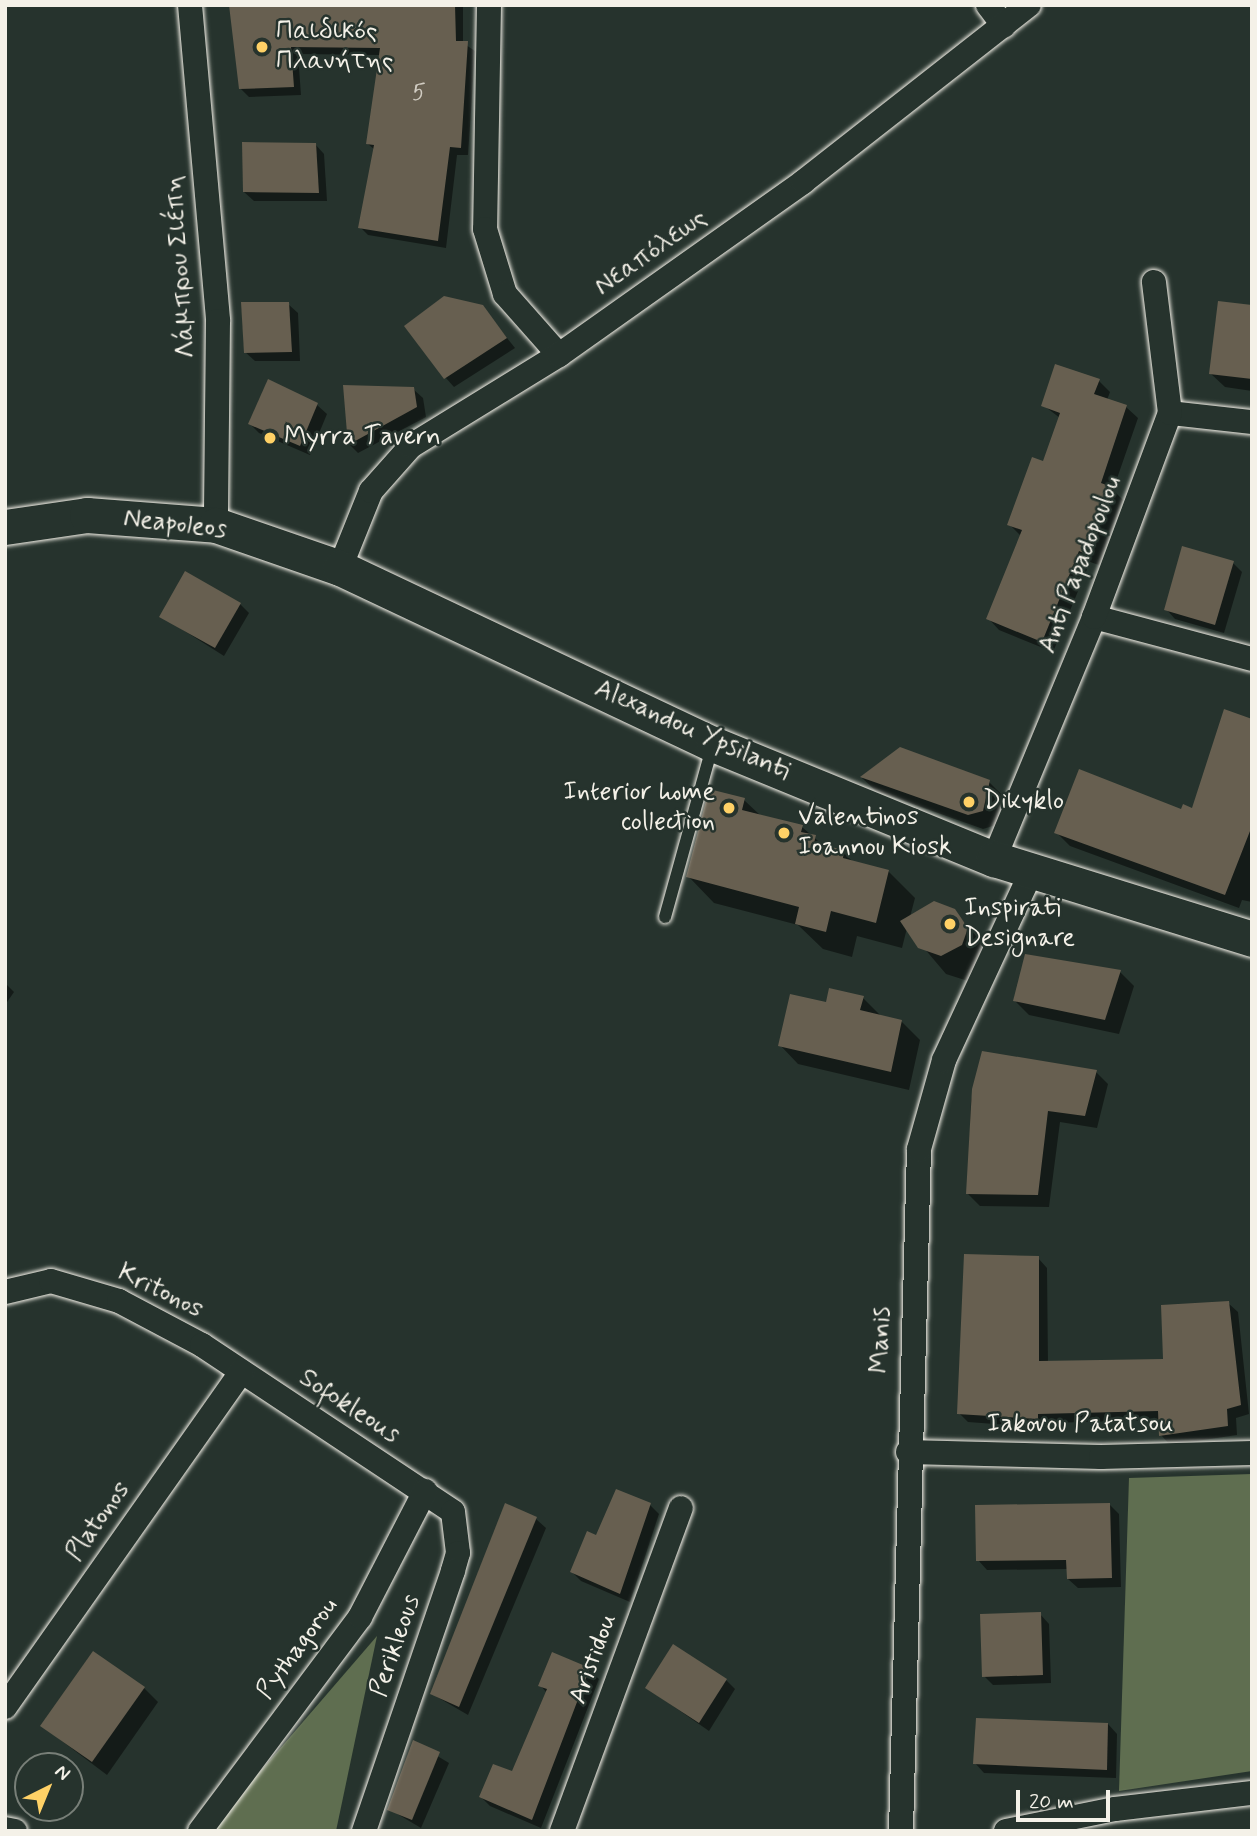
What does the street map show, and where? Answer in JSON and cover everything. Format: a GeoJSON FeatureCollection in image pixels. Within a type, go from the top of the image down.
{"type":"FeatureCollection","features":[{"type":"Feature","properties":{"kind":"main road","name":"Neapoleos"},"geometry":{"type":"LineString","coordinates":[[5,527],[87,515],[216,525],[340,568]]}},
{"type":"Feature","properties":{"kind":"main road","name":"Alexandou Ypsilanti"},"geometry":{"type":"LineString","coordinates":[[340,568],[713,744],[994,859],[1031,873],[1252,939]]}},
{"type":"Feature","properties":{"kind":"street","name":"Λάμπρου Σιέπη"},"geometry":{"type":"LineString","coordinates":[[190,5],[218,321],[216,525]]}},
{"type":"Feature","properties":{"kind":"street"},"geometry":{"type":"LineString","coordinates":[[489,5],[485,229],[505,294],[559,355]]}},
{"type":"Feature","properties":{"kind":"street"},"geometry":{"type":"LineString","coordinates":[[988,5],[1004,26]]}},
{"type":"Feature","properties":{"kind":"street","name":"Νεαπόλεως"},"geometry":{"type":"LineString","coordinates":[[340,568],[371,491],[411,446],[559,355],[803,182],[1029,5]]}},
{"type":"Feature","properties":{"kind":"street","name":"Anti Papadopoulou"},"geometry":{"type":"LineString","coordinates":[[994,859],[1094,617],[1170,413],[1154,282]]}},
{"type":"Feature","properties":{"kind":"street"},"geometry":{"type":"LineString","coordinates":[[1170,413],[1252,422]]}},
{"type":"Feature","properties":{"kind":"street"},"geometry":{"type":"LineString","coordinates":[[1094,617],[1252,659]]}},
{"type":"Feature","properties":{"kind":"street","name":"Manis"},"geometry":{"type":"LineString","coordinates":[[901,1831],[908,1451],[919,1149],[944,1060],[1031,873]]}},
{"type":"Feature","properties":{"kind":"street","name":"Kritonos"},"geometry":{"type":"LineString","coordinates":[[5,1292],[51,1281],[119,1301],[241,1372]]}},
{"type":"Feature","properties":{"kind":"street","name":"Sofokleous"},"geometry":{"type":"LineString","coordinates":[[241,1372],[425,1492]]}},
{"type":"Feature","properties":{"kind":"street","name":"Platonos"},"geometry":{"type":"LineString","coordinates":[[5,1707],[241,1372]]}},
{"type":"Feature","properties":{"kind":"street","name":"Iakovou Patatsou"},"geometry":{"type":"LineString","coordinates":[[908,1451],[1101,1457],[1252,1453]]}},
{"type":"Feature","properties":{"kind":"street","name":"Pythagorou"},"geometry":{"type":"LineString","coordinates":[[200,1831],[360,1617],[425,1492]]}},
{"type":"Feature","properties":{"kind":"street","name":"Perikleous"},"geometry":{"type":"LineString","coordinates":[[364,1831],[458,1553],[453,1512],[425,1492]]}},
{"type":"Feature","properties":{"kind":"street","name":"Aristidou"},"geometry":{"type":"LineString","coordinates":[[562,1831],[681,1508]]}},
{"type":"Feature","properties":{"kind":"street"},"geometry":{"type":"LineString","coordinates":[[1006,1831],[1115,1809],[1252,1793]]}},
{"type":"Feature","properties":{"kind":"street"},"geometry":{"type":"LineString","coordinates":[[5,1829],[15,1831]]}},
{"type":"Feature","properties":{"kind":"lane"},"geometry":{"type":"LineString","coordinates":[[665,917],[713,744]]}},
{"type":"Feature","properties":{"kind":"green space"},"geometry":{"type":"Polygon","coordinates":[[[1252,1474],[1252,1771],[1119,1791],[1129,1478],[1252,1474]]]}},
{"type":"Feature","properties":{"kind":"green space"},"geometry":{"type":"Polygon","coordinates":[[[377,1636],[336,1831],[209,1831],[377,1636]]]}},
{"type":"Feature","properties":{"kind":"building"},"geometry":{"type":"Polygon","coordinates":[[[229,5],[455,5],[456,41],[468,41],[461,148],[450,147],[438,241],[358,228],[374,145],[366,144],[380,48],[291,47],[294,87],[239,89],[229,5]]]}},
{"type":"Feature","properties":{"kind":"building"},"geometry":{"type":"Polygon","coordinates":[[[242,142],[316,143],[319,193],[243,192],[242,142]]]}},
{"type":"Feature","properties":{"kind":"building"},"geometry":{"type":"Polygon","coordinates":[[[444,296],[483,305],[507,338],[444,379],[404,326],[444,296]]]}},
{"type":"Feature","properties":{"kind":"building"},"geometry":{"type":"Polygon","coordinates":[[[1218,301],[1252,305],[1252,379],[1209,374],[1218,301]]]}},
{"type":"Feature","properties":{"kind":"building"},"geometry":{"type":"Polygon","coordinates":[[[241,302],[289,302],[292,352],[244,353],[241,302]]]}},
{"type":"Feature","properties":{"kind":"building"},"geometry":{"type":"Polygon","coordinates":[[[1055,364],[1100,379],[1094,394],[1127,405],[1101,483],[1112,487],[1088,555],[1079,551],[1042,642],[986,619],[1022,530],[1007,525],[1032,457],[1043,461],[1060,413],[1041,406],[1055,364]]]}},
{"type":"Feature","properties":{"kind":"building"},"geometry":{"type":"Polygon","coordinates":[[[268,379],[318,403],[300,446],[248,424],[268,379]]]}},
{"type":"Feature","properties":{"kind":"building"},"geometry":{"type":"Polygon","coordinates":[[[343,385],[414,387],[417,407],[348,445],[343,385]]]}},
{"type":"Feature","properties":{"kind":"building"},"geometry":{"type":"Polygon","coordinates":[[[1182,546],[1234,561],[1215,625],[1164,610],[1182,546]]]}},
{"type":"Feature","properties":{"kind":"building"},"geometry":{"type":"Polygon","coordinates":[[[185,571],[241,603],[215,648],[159,617],[185,571]]]}},
{"type":"Feature","properties":{"kind":"building"},"geometry":{"type":"Polygon","coordinates":[[[1224,709],[1252,719],[1252,826],[1225,895],[1054,833],[1079,769],[1181,809],[1183,804],[1192,808],[1224,709]]]}},
{"type":"Feature","properties":{"kind":"building"},"geometry":{"type":"Polygon","coordinates":[[[900,747],[990,780],[983,811],[968,815],[860,777],[900,747]]]}},
{"type":"Feature","properties":{"kind":"building"},"geometry":{"type":"Polygon","coordinates":[[[709,789],[745,798],[742,810],[803,825],[801,832],[816,835],[814,843],[844,850],[843,858],[889,870],[876,923],[831,911],[826,932],[795,924],[799,907],[686,877],[709,789]]]}},
{"type":"Feature","properties":{"kind":"building"},"geometry":{"type":"Polygon","coordinates":[[[934,901],[955,909],[968,928],[962,945],[941,956],[918,948],[900,921],[934,901]]]}},
{"type":"Feature","properties":{"kind":"building"},"geometry":{"type":"Polygon","coordinates":[[[1025,954],[1121,970],[1105,1020],[1013,1001],[1025,954]]]}},
{"type":"Feature","properties":{"kind":"building"},"geometry":{"type":"Polygon","coordinates":[[[829,988],[864,996],[860,1010],[902,1020],[891,1072],[778,1046],[790,994],[826,1002],[829,988]]]}},
{"type":"Feature","properties":{"kind":"building"},"geometry":{"type":"Polygon","coordinates":[[[982,1051],[1097,1070],[1085,1116],[1048,1111],[1038,1195],[966,1194],[972,1089],[982,1051]]]}},
{"type":"Feature","properties":{"kind":"building"},"geometry":{"type":"Polygon","coordinates":[[[964,1254],[1039,1256],[1039,1361],[1163,1359],[1161,1305],[1229,1301],[1241,1405],[1227,1409],[1228,1426],[1159,1436],[1158,1411],[1038,1414],[1038,1419],[957,1414],[964,1254]]]}},
{"type":"Feature","properties":{"kind":"building"},"geometry":{"type":"Polygon","coordinates":[[[616,1489],[651,1503],[620,1594],[570,1572],[587,1531],[596,1535],[616,1489]]]}},
{"type":"Feature","properties":{"kind":"building"},"geometry":{"type":"Polygon","coordinates":[[[505,1503],[537,1517],[459,1707],[430,1694],[505,1503]]]}},
{"type":"Feature","properties":{"kind":"building"},"geometry":{"type":"Polygon","coordinates":[[[1110,1503],[1112,1578],[1067,1579],[1066,1560],[976,1561],[975,1505],[1110,1503]]]}},
{"type":"Feature","properties":{"kind":"building"},"geometry":{"type":"Polygon","coordinates":[[[1041,1612],[1043,1675],[982,1677],[980,1614],[1041,1612]]]}},
{"type":"Feature","properties":{"kind":"building"},"geometry":{"type":"Polygon","coordinates":[[[673,1644],[727,1679],[699,1723],[645,1688],[673,1644]]]}},
{"type":"Feature","properties":{"kind":"building"},"geometry":{"type":"Polygon","coordinates":[[[93,1651],[145,1687],[92,1762],[84,1756],[84,1752],[78,1752],[40,1726],[93,1651]]]}},
{"type":"Feature","properties":{"kind":"building"},"geometry":{"type":"Polygon","coordinates":[[[552,1652],[590,1668],[532,1820],[479,1797],[493,1764],[512,1771],[547,1689],[538,1686],[552,1652]]]}},
{"type":"Feature","properties":{"kind":"building"},"geometry":{"type":"Polygon","coordinates":[[[976,1718],[1108,1723],[1107,1770],[973,1764],[976,1718]]]}},
{"type":"Feature","properties":{"kind":"building"},"geometry":{"type":"Polygon","coordinates":[[[413,1740],[440,1752],[412,1820],[387,1810],[413,1740]]]}},
{"type":"Feature","properties":{"kind":"place","name":"Παιδικός Πλανήτης"},"geometry":{"type":"Point","coordinates":[262,47]}},
{"type":"Feature","properties":{"kind":"place","name":"Myrra Tavern"},"geometry":{"type":"Point","coordinates":[270,438]}},
{"type":"Feature","properties":{"kind":"place","name":"Dikyklo"},"geometry":{"type":"Point","coordinates":[969,802]}},
{"type":"Feature","properties":{"kind":"place","name":"Interior home collection"},"geometry":{"type":"Point","coordinates":[729,808]}},
{"type":"Feature","properties":{"kind":"place","name":"Valentinos Ioannou Kiosk"},"geometry":{"type":"Point","coordinates":[784,833]}},
{"type":"Feature","properties":{"kind":"place","name":"Inspirati Designare"},"geometry":{"type":"Point","coordinates":[950,924]}}]}
